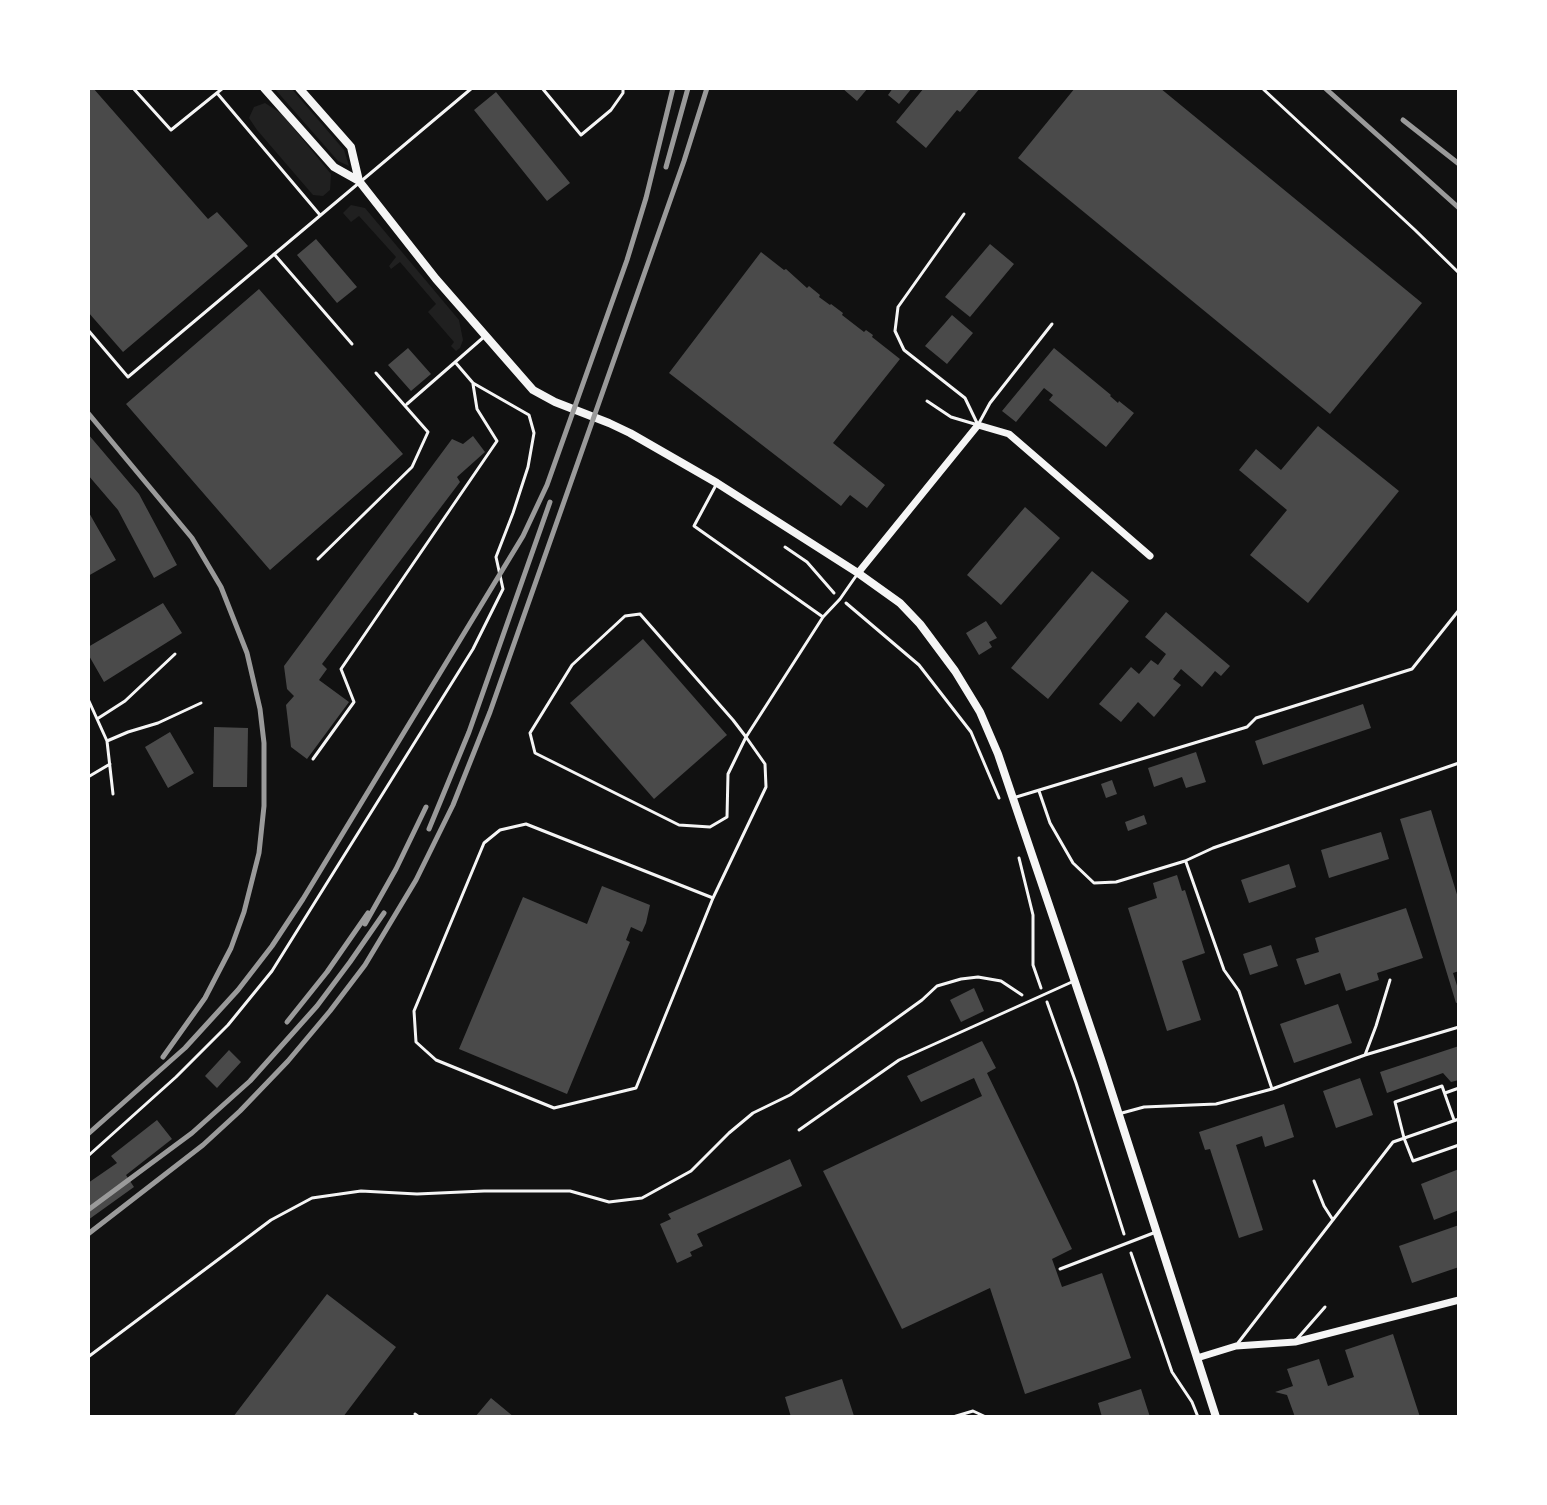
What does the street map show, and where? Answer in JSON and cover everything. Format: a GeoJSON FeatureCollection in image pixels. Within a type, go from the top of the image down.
{"type":"FeatureCollection","features":[{"type":"Feature","properties":{"kind":"street"},"geometry":{"type":"LineString","coordinates":[[264,88],[334,167],[359,181],[436,279],[533,390],[609,423],[717,483],[858,573],[900,603],[955,671],[987,727],[1013,798],[1216,1417]]}},
{"type":"Feature","properties":{"kind":"street"},"geometry":{"type":"LineString","coordinates":[[299,88],[351,147],[359,181]]}},
{"type":"Feature","properties":{"kind":"street"},"geometry":{"type":"LineString","coordinates":[[858,573],[978,425],[1009,434],[1150,556]]}},
{"type":"Feature","properties":{"kind":"street"},"geometry":{"type":"LineString","coordinates":[[1197,1358],[1236,1346],[1295,1342],[1459,1300]]}},
{"type":"Feature","properties":{"kind":"lane"},"geometry":{"type":"LineString","coordinates":[[133,88],[171,130],[223,88]]}},
{"type":"Feature","properties":{"kind":"lane"},"geometry":{"type":"LineString","coordinates":[[88,330],[128,377],[472,88]]}},
{"type":"Feature","properties":{"kind":"lane"},"geometry":{"type":"LineString","coordinates":[[542,88],[581,135],[611,110],[623,88]]}},
{"type":"Feature","properties":{"kind":"lane"},"geometry":{"type":"LineString","coordinates":[[1262,88],[1459,273]]}},
{"type":"Feature","properties":{"kind":"lane"},"geometry":{"type":"LineString","coordinates":[[217,93],[320,215]]}},
{"type":"Feature","properties":{"kind":"lane"},"geometry":{"type":"LineString","coordinates":[[964,214],[898,307],[895,331],[904,350],[965,398],[978,425]]}},
{"type":"Feature","properties":{"kind":"lane"},"geometry":{"type":"LineString","coordinates":[[274,254],[352,344]]}},
{"type":"Feature","properties":{"kind":"lane"},"geometry":{"type":"LineString","coordinates":[[978,425],[990,403],[1052,324]]}},
{"type":"Feature","properties":{"kind":"lane"},"geometry":{"type":"LineString","coordinates":[[405,405],[485,336]]}},
{"type":"Feature","properties":{"kind":"lane"},"geometry":{"type":"LineString","coordinates":[[88,1156],[176,1077],[272,971],[479,637],[503,589],[496,557],[528,467],[534,433],[529,415],[473,383],[455,362]]}},
{"type":"Feature","properties":{"kind":"lane"},"geometry":{"type":"LineString","coordinates":[[318,559],[412,467],[428,432],[376,373]]}},
{"type":"Feature","properties":{"kind":"lane"},"geometry":{"type":"LineString","coordinates":[[313,759],[354,702],[341,669],[497,441],[477,409],[473,383]]}},
{"type":"Feature","properties":{"kind":"lane"},"geometry":{"type":"LineString","coordinates":[[927,401],[951,417],[978,425]]}},
{"type":"Feature","properties":{"kind":"lane"},"geometry":{"type":"LineString","coordinates":[[717,483],[694,526],[823,617]]}},
{"type":"Feature","properties":{"kind":"lane"},"geometry":{"type":"LineString","coordinates":[[713,898],[526,824],[500,830],[484,843],[414,1011],[416,1042],[436,1060],[554,1108],[636,1088],[713,898],[766,787],[765,764],[746,737],[733,720],[640,614],[625,616],[572,665],[530,733],[535,753],[679,825],[710,827],[727,817],[728,774],[746,737],[823,617],[858,573]]}},
{"type":"Feature","properties":{"kind":"lane"},"geometry":{"type":"LineString","coordinates":[[1013,798],[1247,727],[1256,718],[1412,669],[1459,610]]}},
{"type":"Feature","properties":{"kind":"lane"},"geometry":{"type":"LineString","coordinates":[[97,719],[125,701],[175,654]]}},
{"type":"Feature","properties":{"kind":"lane"},"geometry":{"type":"LineString","coordinates":[[88,699],[107,741],[113,794]]}},
{"type":"Feature","properties":{"kind":"lane"},"geometry":{"type":"LineString","coordinates":[[107,741],[158,723],[201,703]]}},
{"type":"Feature","properties":{"kind":"lane"},"geometry":{"type":"LineString","coordinates":[[1039,791],[1050,823],[1073,863],[1094,883],[1116,882],[1185,861],[1213,848],[1459,763]]}},
{"type":"Feature","properties":{"kind":"lane"},"geometry":{"type":"LineString","coordinates":[[88,777],[110,764]]}},
{"type":"Feature","properties":{"kind":"lane"},"geometry":{"type":"LineString","coordinates":[[1185,861],[1224,970],[1239,991],[1272,1089]]}},
{"type":"Feature","properties":{"kind":"lane"},"geometry":{"type":"LineString","coordinates":[[1365,1055],[1390,980]]}},
{"type":"Feature","properties":{"kind":"lane"},"geometry":{"type":"LineString","coordinates":[[799,1130],[899,1060],[1074,981]]}},
{"type":"Feature","properties":{"kind":"lane"},"geometry":{"type":"LineString","coordinates":[[1118,1114],[1144,1107],[1216,1104],[1272,1089],[1365,1055],[1459,1027]]}},
{"type":"Feature","properties":{"kind":"lane"},"geometry":{"type":"LineString","coordinates":[[1236,1346],[1393,1142],[1404,1138],[1456,1120],[1442,1086],[1395,1102],[1404,1138],[1413,1161],[1459,1145]]}},
{"type":"Feature","properties":{"kind":"lane"},"geometry":{"type":"LineString","coordinates":[[1445,1093],[1459,1088]]}},
{"type":"Feature","properties":{"kind":"lane"},"geometry":{"type":"LineString","coordinates":[[1314,1181],[1333,1220]]}},
{"type":"Feature","properties":{"kind":"lane"},"geometry":{"type":"LineString","coordinates":[[1060,1269],[1156,1232]]}},
{"type":"Feature","properties":{"kind":"lane"},"geometry":{"type":"LineString","coordinates":[[1295,1342],[1325,1307]]}},
{"type":"Feature","properties":{"kind":"lane"},"geometry":{"type":"LineString","coordinates":[[953,1417],[973,1411],[986,1417]]}},
{"type":"Feature","properties":{"kind":"path"},"geometry":{"type":"LineString","coordinates":[[785,547],[807,562],[840,599],[919,665],[971,732],[1000,802]]}},
{"type":"Feature","properties":{"kind":"path"},"geometry":{"type":"LineString","coordinates":[[1019,858],[1033,915],[1033,965],[1076,1083],[1172,1372],[1198,1417]]}},
{"type":"Feature","properties":{"kind":"path"},"geometry":{"type":"LineString","coordinates":[[88,1357],[271,1220],[312,1198],[361,1191],[417,1194],[570,1191],[609,1202],[642,1198],[691,1171],[753,1113],[790,1095],[937,986],[978,977],[1001,981],[1030,1001]]}},
{"type":"Feature","properties":{"kind":"shaded area"},"geometry":{"type":"Polygon","coordinates":[[[274,88],[291,88],[344,150],[349,166],[338,161],[274,88]]]}},
{"type":"Feature","properties":{"kind":"shaded area"},"geometry":{"type":"Polygon","coordinates":[[[265,103],[282,114],[331,174],[330,190],[323,196],[313,195],[249,118],[254,107],[265,103]]]}},
{"type":"Feature","properties":{"kind":"shaded area"},"geometry":{"type":"Polygon","coordinates":[[[351,205],[365,208],[459,320],[463,340],[456,351],[451,346],[454,342],[428,312],[436,304],[400,262],[391,269],[389,266],[396,257],[359,216],[351,222],[343,213],[351,205]]]}},
{"type":"Feature","properties":{"kind":"building"},"geometry":{"type":"Polygon","coordinates":[[[88,88],[93,88],[208,219],[217,212],[248,246],[123,352],[88,312],[88,88]]]}},
{"type":"Feature","properties":{"kind":"building"},"geometry":{"type":"Polygon","coordinates":[[[842,88],[868,88],[857,101],[842,88]]]}},
{"type":"Feature","properties":{"kind":"building"},"geometry":{"type":"Polygon","coordinates":[[[893,88],[912,88],[899,104],[888,95],[893,88]]]}},
{"type":"Feature","properties":{"kind":"building"},"geometry":{"type":"Polygon","coordinates":[[[924,88],[980,88],[926,148],[896,122],[924,88]]]}},
{"type":"Feature","properties":{"kind":"building"},"geometry":{"type":"Polygon","coordinates":[[[1075,88],[1160,88],[1422,303],[1330,414],[1018,158],[1075,88]]]}},
{"type":"Feature","properties":{"kind":"building"},"geometry":{"type":"Polygon","coordinates":[[[496,92],[570,183],[547,201],[474,110],[496,92]]]}},
{"type":"Feature","properties":{"kind":"building"},"geometry":{"type":"Polygon","coordinates":[[[316,239],[357,287],[337,303],[297,255],[316,239]]]}},
{"type":"Feature","properties":{"kind":"building"},"geometry":{"type":"Polygon","coordinates":[[[990,244],[1014,264],[970,317],[945,297],[990,244]]]}},
{"type":"Feature","properties":{"kind":"building"},"geometry":{"type":"Polygon","coordinates":[[[761,252],[807,288],[809,286],[864,332],[866,330],[873,335],[900,359],[833,443],[885,485],[867,508],[850,495],[841,506],[669,373],[761,252]]]}},
{"type":"Feature","properties":{"kind":"building"},"geometry":{"type":"Polygon","coordinates":[[[259,289],[403,454],[270,570],[126,404],[259,289]]]}},
{"type":"Feature","properties":{"kind":"building"},"geometry":{"type":"Polygon","coordinates":[[[952,315],[973,333],[947,364],[925,346],[952,315]]]}},
{"type":"Feature","properties":{"kind":"building"},"geometry":{"type":"Polygon","coordinates":[[[408,348],[431,374],[411,391],[388,365],[408,348]]]}},
{"type":"Feature","properties":{"kind":"building"},"geometry":{"type":"Polygon","coordinates":[[[1054,348],[1134,413],[1106,447],[1049,400],[1053,395],[1044,388],[1016,422],[1002,411],[1054,348]]]}},
{"type":"Feature","properties":{"kind":"building"},"geometry":{"type":"Polygon","coordinates":[[[1318,426],[1399,491],[1308,603],[1250,555],[1287,510],[1239,470],[1256,449],[1281,470],[1318,426]]]}},
{"type":"Feature","properties":{"kind":"building"},"geometry":{"type":"Polygon","coordinates":[[[88,434],[139,494],[177,565],[154,578],[118,510],[88,475],[88,434]]]}},
{"type":"Feature","properties":{"kind":"building"},"geometry":{"type":"Polygon","coordinates":[[[473,436],[485,452],[457,477],[460,482],[322,664],[327,669],[319,680],[349,702],[307,759],[291,747],[286,705],[294,696],[287,689],[284,666],[452,439],[463,444],[473,436]]]}},
{"type":"Feature","properties":{"kind":"building"},"geometry":{"type":"Polygon","coordinates":[[[1025,507],[1060,538],[1001,605],[967,575],[1025,507]]]}},
{"type":"Feature","properties":{"kind":"building"},"geometry":{"type":"Polygon","coordinates":[[[88,511],[116,560],[88,576],[88,511]]]}},
{"type":"Feature","properties":{"kind":"building"},"geometry":{"type":"Polygon","coordinates":[[[1092,571],[1129,601],[1048,699],[1011,668],[1092,571]]]}},
{"type":"Feature","properties":{"kind":"building"},"geometry":{"type":"Polygon","coordinates":[[[163,603],[182,633],[104,682],[88,654],[88,647],[163,603]]]}},
{"type":"Feature","properties":{"kind":"building"},"geometry":{"type":"Polygon","coordinates":[[[1166,612],[1230,666],[1221,676],[1215,671],[1202,687],[1181,669],[1173,679],[1181,685],[1154,717],[1138,702],[1121,722],[1099,704],[1131,667],[1139,674],[1151,660],[1158,665],[1166,654],[1145,637],[1166,612]]]}},
{"type":"Feature","properties":{"kind":"building"},"geometry":{"type":"Polygon","coordinates":[[[986,621],[997,638],[989,642],[992,647],[979,655],[966,633],[986,621]]]}},
{"type":"Feature","properties":{"kind":"building"},"geometry":{"type":"Polygon","coordinates":[[[643,639],[727,735],[654,799],[570,703],[643,639]]]}},
{"type":"Feature","properties":{"kind":"building"},"geometry":{"type":"Polygon","coordinates":[[[1363,704],[1371,728],[1263,765],[1255,741],[1363,704]]]}},
{"type":"Feature","properties":{"kind":"building"},"geometry":{"type":"Polygon","coordinates":[[[214,727],[248,728],[247,787],[213,787],[214,727]]]}},
{"type":"Feature","properties":{"kind":"building"},"geometry":{"type":"Polygon","coordinates":[[[170,732],[194,773],[168,788],[145,747],[170,732]]]}},
{"type":"Feature","properties":{"kind":"building"},"geometry":{"type":"Polygon","coordinates":[[[1196,752],[1206,782],[1186,788],[1182,777],[1154,787],[1148,768],[1196,752]]]}},
{"type":"Feature","properties":{"kind":"building"},"geometry":{"type":"Polygon","coordinates":[[[1112,780],[1117,794],[1106,798],[1101,784],[1112,780]]]}},
{"type":"Feature","properties":{"kind":"building"},"geometry":{"type":"Polygon","coordinates":[[[1431,810],[1459,901],[1459,971],[1453,973],[1459,992],[1459,1002],[1456,1003],[1400,819],[1431,810]]]}},
{"type":"Feature","properties":{"kind":"building"},"geometry":{"type":"Polygon","coordinates":[[[1144,815],[1147,824],[1128,831],[1125,822],[1144,815]]]}},
{"type":"Feature","properties":{"kind":"building"},"geometry":{"type":"Polygon","coordinates":[[[1381,832],[1389,859],[1329,878],[1321,850],[1381,832]]]}},
{"type":"Feature","properties":{"kind":"building"},"geometry":{"type":"Polygon","coordinates":[[[1289,864],[1296,887],[1249,903],[1241,880],[1289,864]]]}},
{"type":"Feature","properties":{"kind":"building"},"geometry":{"type":"Polygon","coordinates":[[[1177,875],[1182,891],[1185,890],[1205,953],[1182,961],[1201,1020],[1167,1031],[1128,908],[1157,898],[1153,883],[1177,875]]]}},
{"type":"Feature","properties":{"kind":"building"},"geometry":{"type":"Polygon","coordinates":[[[602,886],[650,905],[642,932],[631,927],[626,940],[630,942],[567,1094],[459,1049],[523,897],[587,924],[602,886]]]}},
{"type":"Feature","properties":{"kind":"building"},"geometry":{"type":"Polygon","coordinates":[[[1406,908],[1423,958],[1377,973],[1379,980],[1346,991],[1340,973],[1305,985],[1296,959],[1319,952],[1315,938],[1406,908]]]}},
{"type":"Feature","properties":{"kind":"building"},"geometry":{"type":"Polygon","coordinates":[[[1271,945],[1278,966],[1250,975],[1243,954],[1271,945]]]}},
{"type":"Feature","properties":{"kind":"building"},"geometry":{"type":"Polygon","coordinates":[[[974,988],[984,1011],[961,1022],[950,1000],[974,988]]]}},
{"type":"Feature","properties":{"kind":"building"},"geometry":{"type":"Polygon","coordinates":[[[1338,1004],[1352,1043],[1294,1063],[1280,1024],[1338,1004]]]}},
{"type":"Feature","properties":{"kind":"building"},"geometry":{"type":"Polygon","coordinates":[[[982,1041],[996,1068],[987,1073],[1072,1249],[1052,1259],[1062,1287],[1102,1273],[1131,1358],[1025,1394],[990,1288],[902,1329],[823,1171],[982,1096],[974,1078],[921,1102],[907,1076],[982,1041]]]}},
{"type":"Feature","properties":{"kind":"building"},"geometry":{"type":"Polygon","coordinates":[[[1459,1046],[1459,1080],[1451,1082],[1443,1073],[1387,1093],[1380,1072],[1459,1046]]]}},
{"type":"Feature","properties":{"kind":"building"},"geometry":{"type":"Polygon","coordinates":[[[229,1050],[241,1062],[217,1088],[205,1076],[229,1050]]]}},
{"type":"Feature","properties":{"kind":"building"},"geometry":{"type":"Polygon","coordinates":[[[1360,1078],[1373,1115],[1336,1128],[1323,1091],[1360,1078]]]}},
{"type":"Feature","properties":{"kind":"building"},"geometry":{"type":"Polygon","coordinates":[[[1284,1104],[1294,1137],[1265,1147],[1262,1136],[1236,1145],[1263,1230],[1239,1238],[1210,1149],[1205,1150],[1199,1132],[1284,1104]]]}},
{"type":"Feature","properties":{"kind":"building"},"geometry":{"type":"Polygon","coordinates":[[[157,1120],[172,1139],[126,1175],[134,1187],[88,1220],[88,1183],[117,1163],[111,1156],[157,1120]]]}},
{"type":"Feature","properties":{"kind":"building"},"geometry":{"type":"Polygon","coordinates":[[[790,1159],[802,1186],[697,1234],[703,1246],[677,1263],[660,1224],[671,1219],[668,1214],[790,1159]]]}},
{"type":"Feature","properties":{"kind":"building"},"geometry":{"type":"Polygon","coordinates":[[[1459,1169],[1459,1210],[1434,1220],[1421,1184],[1459,1169]]]}},
{"type":"Feature","properties":{"kind":"building"},"geometry":{"type":"Polygon","coordinates":[[[1459,1225],[1459,1267],[1412,1283],[1399,1246],[1459,1225]]]}},
{"type":"Feature","properties":{"kind":"building"},"geometry":{"type":"Polygon","coordinates":[[[327,1294],[396,1347],[343,1417],[233,1417],[327,1294]]]}},
{"type":"Feature","properties":{"kind":"building"},"geometry":{"type":"Polygon","coordinates":[[[1393,1334],[1420,1417],[1295,1417],[1287,1395],[1275,1392],[1293,1386],[1287,1369],[1319,1359],[1328,1386],[1354,1377],[1345,1350],[1393,1334]]]}},
{"type":"Feature","properties":{"kind":"building"},"geometry":{"type":"Polygon","coordinates":[[[842,1379],[854,1416],[791,1417],[785,1397],[842,1379]]]}},
{"type":"Feature","properties":{"kind":"building"},"geometry":{"type":"Polygon","coordinates":[[[1141,1389],[1150,1417],[1102,1417],[1098,1403],[1141,1389]]]}},
{"type":"Feature","properties":{"kind":"building"},"geometry":{"type":"Polygon","coordinates":[[[491,1398],[514,1417],[475,1417],[491,1398]]]}},
{"type":"Feature","properties":{"kind":"railway"},"geometry":{"type":"LineString","coordinates":[[88,1134],[185,1048],[238,990],[272,946],[523,536],[547,485],[627,260],[673,88]]}},
{"type":"Feature","properties":{"kind":"railway"},"geometry":{"type":"LineString","coordinates":[[666,167],[688,88]]}},
{"type":"Feature","properties":{"kind":"railway"},"geometry":{"type":"LineString","coordinates":[[88,1234],[203,1145],[288,1061],[365,965],[416,880],[453,805],[490,712],[707,88]]}},
{"type":"Feature","properties":{"kind":"railway"},"geometry":{"type":"LineString","coordinates":[[1325,88],[1459,208]]}},
{"type":"Feature","properties":{"kind":"railway"},"geometry":{"type":"LineString","coordinates":[[1403,120],[1459,164]]}},
{"type":"Feature","properties":{"kind":"railway"},"geometry":{"type":"LineString","coordinates":[[88,413],[192,538],[221,587],[247,653],[264,743],[264,806],[259,853],[244,912],[231,948],[205,998],[163,1057]]}},
{"type":"Feature","properties":{"kind":"railway"},"geometry":{"type":"LineString","coordinates":[[429,829],[469,732],[550,502]]}},
{"type":"Feature","properties":{"kind":"railway"},"geometry":{"type":"LineString","coordinates":[[365,924],[426,807]]}},
{"type":"Feature","properties":{"kind":"railway"},"geometry":{"type":"LineString","coordinates":[[287,1022],[368,913]]}},
{"type":"Feature","properties":{"kind":"railway"},"geometry":{"type":"LineString","coordinates":[[88,1210],[192,1133],[250,1081],[317,1006],[384,913]]}}]}
